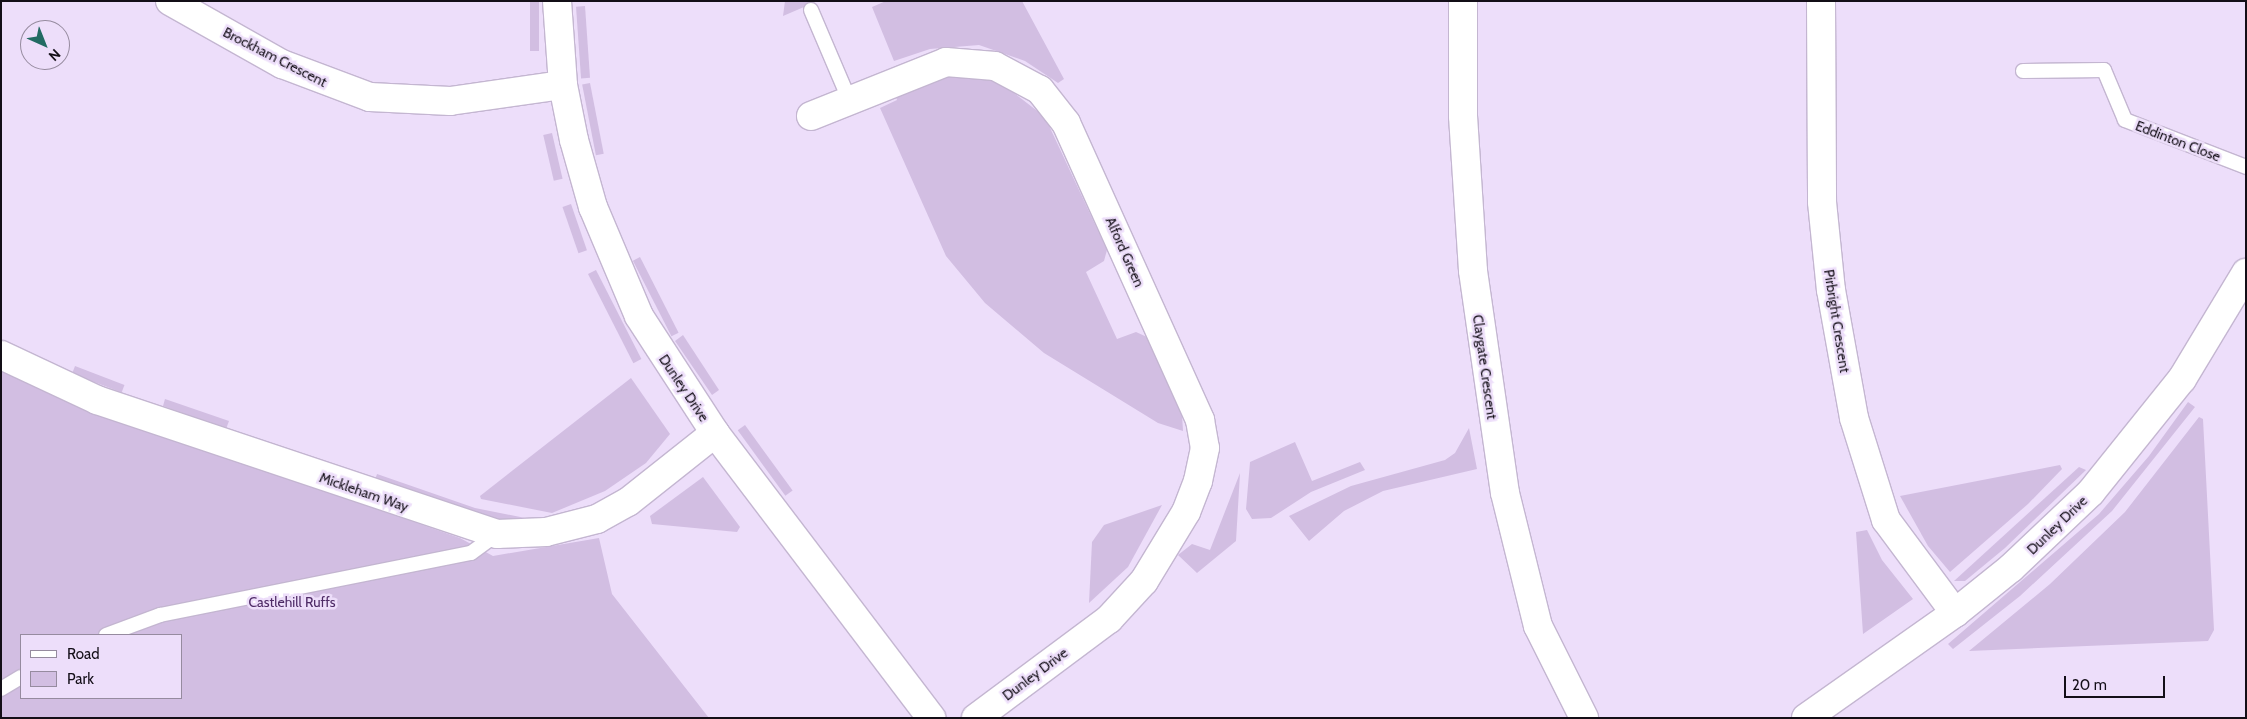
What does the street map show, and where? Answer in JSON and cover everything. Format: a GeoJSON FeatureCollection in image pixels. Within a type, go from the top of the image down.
{"type":"FeatureCollection","features":[{"type":"Feature","properties":{"kind":"street","name":"Brockham Crescent"},"geometry":{"type":"LineString","coordinates":[[170,1],[282,64],[370,97],[450,101],[563,85]]}},
{"type":"Feature","properties":{"kind":"street","name":"Dunley Drive"},"geometry":{"type":"LineString","coordinates":[[557,1],[563,85],[593,207],[628,292],[659,351],[715,433],[931,718]]}},
{"type":"Feature","properties":{"kind":"street","name":"Claygate Crescent"},"geometry":{"type":"LineString","coordinates":[[1463,1],[1463,116],[1473,272],[1505,493],[1538,626],[1584,718]]}},
{"type":"Feature","properties":{"kind":"street","name":"Pirbright Crescent"},"geometry":{"type":"LineString","coordinates":[[1821,1],[1822,209],[1831,290],[1854,418],[1886,520],[1955,613]]}},
{"type":"Feature","properties":{"kind":"street","name":"Alford Green"},"geometry":{"type":"LineString","coordinates":[[811,116],[925,68],[979,61],[1011,72],[1040,90],[1060,112],[1190,397],[1205,448],[1193,495],[1167,547],[1133,596],[1094,630]]}},
{"type":"Feature","properties":{"kind":"street","name":"Dunley Drive"},"geometry":{"type":"LineString","coordinates":[[1806,718],[1955,613],[2041,541],[2114,466],[2182,380],[2246,273]]}},
{"type":"Feature","properties":{"kind":"street","name":"Mickleham Way"},"geometry":{"type":"LineString","coordinates":[[1,355],[97,400],[497,534],[546,532],[597,519],[628,502],[715,433]]}},
{"type":"Feature","properties":{"kind":"street","name":"Dunley Drive"},"geometry":{"type":"LineString","coordinates":[[976,718],[1094,630]]}},
{"type":"Feature","properties":{"kind":"lane"},"geometry":{"type":"LineString","coordinates":[[811,10],[849,99]]}},
{"type":"Feature","properties":{"kind":"lane","name":"Eddinton Close"},"geometry":{"type":"LineString","coordinates":[[2023,71],[2104,70],[2124,120],[2246,167]]}},
{"type":"Feature","properties":{"kind":"lane"},"geometry":{"type":"LineString","coordinates":[[109,634],[160,615],[472,553],[497,534]]}},
{"type":"Feature","properties":{"kind":"lane"},"geometry":{"type":"LineString","coordinates":[[1,689],[20,678]]}},
{"type":"Feature","properties":{"kind":"green space"},"geometry":{"type":"Polygon","coordinates":[[[530,1],[539,1],[539,51],[530,51],[530,1]]]}},
{"type":"Feature","properties":{"kind":"green space"},"geometry":{"type":"Polygon","coordinates":[[[785,1],[818,1],[783,16],[785,1]]]}},
{"type":"Feature","properties":{"kind":"green space"},"geometry":{"type":"Polygon","coordinates":[[[886,1],[1022,1],[1064,79],[1058,83],[1025,61],[979,45],[930,49],[894,61],[872,7],[886,1]]]}},
{"type":"Feature","properties":{"kind":"green space"},"geometry":{"type":"Polygon","coordinates":[[[585,6],[590,78],[581,78],[576,7],[585,6]]]}},
{"type":"Feature","properties":{"kind":"green space"},"geometry":{"type":"Polygon","coordinates":[[[949,76],[988,79],[1005,86],[1045,117],[1107,250],[1104,261],[1086,272],[1117,339],[1136,332],[1147,337],[1182,414],[1183,431],[1158,423],[1044,353],[985,303],[946,256],[880,108],[897,100],[894,91],[949,76]]]}},
{"type":"Feature","properties":{"kind":"green space"},"geometry":{"type":"Polygon","coordinates":[[[590,83],[604,154],[596,155],[582,85],[590,83]]]}},
{"type":"Feature","properties":{"kind":"green space"},"geometry":{"type":"Polygon","coordinates":[[[552,133],[563,179],[554,181],[543,135],[552,133]]]}},
{"type":"Feature","properties":{"kind":"green space"},"geometry":{"type":"Polygon","coordinates":[[[571,204],[587,250],[578,253],[562,207],[571,204]]]}},
{"type":"Feature","properties":{"kind":"green space"},"geometry":{"type":"Polygon","coordinates":[[[640,257],[679,333],[671,336],[633,261],[640,257]]]}},
{"type":"Feature","properties":{"kind":"green space"},"geometry":{"type":"Polygon","coordinates":[[[596,270],[641,359],[633,363],[588,274],[596,270]]]}},
{"type":"Feature","properties":{"kind":"green space"},"geometry":{"type":"Polygon","coordinates":[[[683,335],[719,390],[712,395],[675,341],[683,335]]]}},
{"type":"Feature","properties":{"kind":"green space"},"geometry":{"type":"Polygon","coordinates":[[[75,366],[124,385],[122,392],[72,373],[75,366]]]}},
{"type":"Feature","properties":{"kind":"green space","name":"Castlehill Ruffs"},"geometry":{"type":"Polygon","coordinates":[[[1,369],[73,403],[460,538],[493,556],[599,538],[612,594],[709,718],[1,718],[1,369]]]}},
{"type":"Feature","properties":{"kind":"green space"},"geometry":{"type":"Polygon","coordinates":[[[631,378],[670,434],[646,463],[605,491],[552,513],[481,499],[480,496],[631,378]]]}},
{"type":"Feature","properties":{"kind":"green space"},"geometry":{"type":"Polygon","coordinates":[[[165,399],[229,421],[226,429],[163,406],[165,399]]]}},
{"type":"Feature","properties":{"kind":"green space"},"geometry":{"type":"Polygon","coordinates":[[[2188,402],[2195,407],[2112,511],[2020,596],[1953,649],[1948,644],[2099,514],[2149,456],[2188,402]]]}},
{"type":"Feature","properties":{"kind":"green space"},"geometry":{"type":"Polygon","coordinates":[[[2199,417],[2203,419],[2214,630],[2208,641],[1969,651],[2050,584],[2125,512],[2199,417]]]}},
{"type":"Feature","properties":{"kind":"green space"},"geometry":{"type":"Polygon","coordinates":[[[745,425],[793,491],[785,496],[738,430],[745,425]]]}},
{"type":"Feature","properties":{"kind":"green space"},"geometry":{"type":"Polygon","coordinates":[[[1469,428],[1477,469],[1383,491],[1344,511],[1309,541],[1289,516],[1351,486],[1445,460],[1455,453],[1469,428]]]}},
{"type":"Feature","properties":{"kind":"green space"},"geometry":{"type":"Polygon","coordinates":[[[1295,442],[1312,481],[1360,462],[1365,470],[1311,492],[1271,518],[1252,519],[1246,509],[1250,462],[1295,442]]]}},
{"type":"Feature","properties":{"kind":"green space"},"geometry":{"type":"Polygon","coordinates":[[[2060,465],[2062,469],[2028,504],[1950,572],[1928,546],[1900,496],[2060,465]]]}},
{"type":"Feature","properties":{"kind":"green space"},"geometry":{"type":"Polygon","coordinates":[[[2079,467],[2086,470],[2005,548],[1965,581],[1954,581],[2079,467]]]}},
{"type":"Feature","properties":{"kind":"green space"},"geometry":{"type":"Polygon","coordinates":[[[1240,473],[1236,541],[1197,573],[1178,555],[1192,544],[1210,550],[1240,473]]]}},
{"type":"Feature","properties":{"kind":"green space"},"geometry":{"type":"Polygon","coordinates":[[[377,474],[475,508],[530,519],[495,520],[375,480],[377,474]]]}},
{"type":"Feature","properties":{"kind":"green space"},"geometry":{"type":"Polygon","coordinates":[[[703,477],[740,527],[737,532],[652,524],[650,516],[703,477]]]}},
{"type":"Feature","properties":{"kind":"green space"},"geometry":{"type":"Polygon","coordinates":[[[1162,505],[1128,567],[1089,603],[1092,542],[1104,525],[1162,505]]]}},
{"type":"Feature","properties":{"kind":"green space"},"geometry":{"type":"Polygon","coordinates":[[[1867,530],[1882,560],[1913,599],[1863,634],[1856,532],[1867,530]]]}}]}
